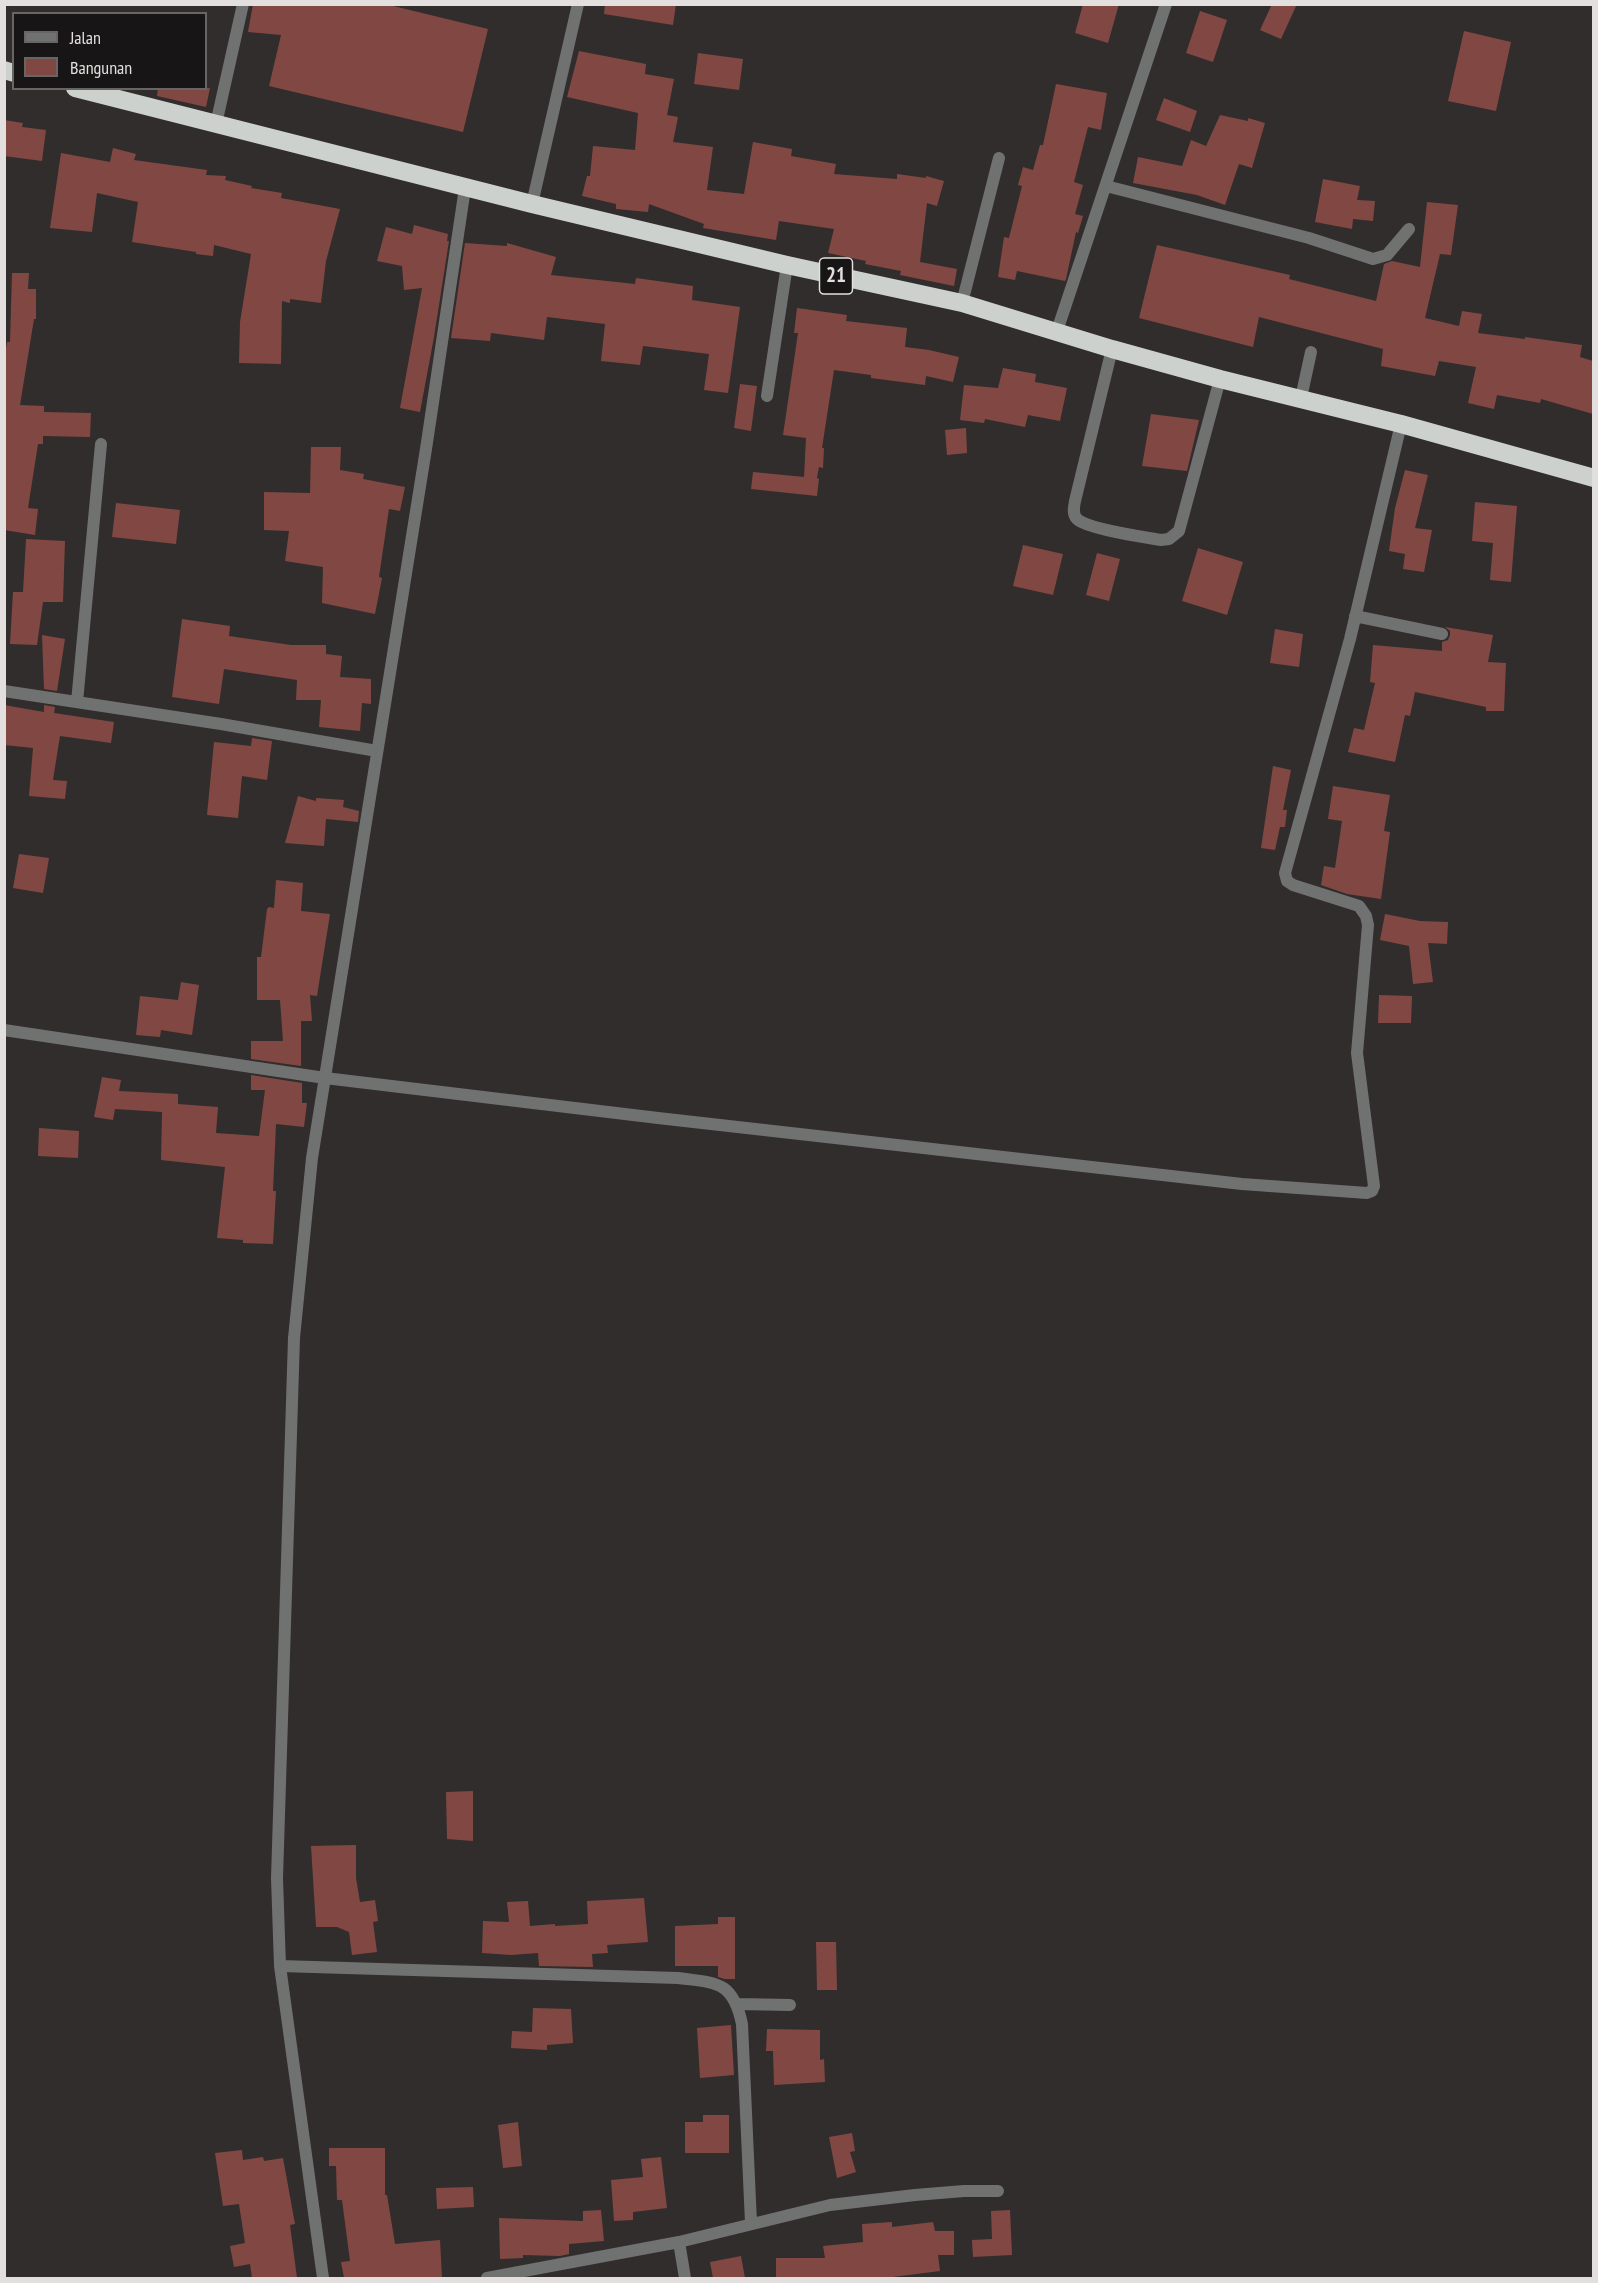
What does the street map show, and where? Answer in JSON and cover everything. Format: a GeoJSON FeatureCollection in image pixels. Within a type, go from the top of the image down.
{"type":"FeatureCollection","features":[{"type":"Feature","properties":{"kind":"highway","name":"21"},"geometry":{"type":"LineString","coordinates":[[83,90],[465,188],[787,266],[962,303],[1220,379],[1401,424],[1593,478]]}},
{"type":"Feature","properties":{"kind":"street"},"geometry":{"type":"LineString","coordinates":[[216,124],[243,4]]}},
{"type":"Feature","properties":{"kind":"street"},"geometry":{"type":"LineString","coordinates":[[532,204],[578,4]]}},
{"type":"Feature","properties":{"kind":"street"},"geometry":{"type":"LineString","coordinates":[[1057,332],[1166,4]]}},
{"type":"Feature","properties":{"kind":"street"},"geometry":{"type":"LineString","coordinates":[[962,303],[999,158]]}},
{"type":"Feature","properties":{"kind":"street"},"geometry":{"type":"LineString","coordinates":[[1106,186],[1309,238],[1373,259],[1387,255],[1408,229]]}},
{"type":"Feature","properties":{"kind":"street"},"geometry":{"type":"LineString","coordinates":[[323,2278],[280,1966],[277,1878],[294,1338],[312,1158],[424,461],[465,188]]}},
{"type":"Feature","properties":{"kind":"street"},"geometry":{"type":"LineString","coordinates":[[767,396],[787,266]]}},
{"type":"Feature","properties":{"kind":"street"},"geometry":{"type":"LineString","coordinates":[[1112,349],[1074,501],[1073,511],[1077,519],[1089,525],[1161,540],[1168,539],[1179,531],[1220,379]]}},
{"type":"Feature","properties":{"kind":"street"},"geometry":{"type":"LineString","coordinates":[[1301,398],[1311,352]]}},
{"type":"Feature","properties":{"kind":"street"},"geometry":{"type":"LineString","coordinates":[[4,1030],[326,1078],[1242,1184],[1367,1193],[1372,1191],[1374,1186],[1357,1053],[1368,925],[1366,916],[1359,906],[1293,885],[1287,881],[1285,873],[1355,616],[1401,424]]}},
{"type":"Feature","properties":{"kind":"street"},"geometry":{"type":"LineString","coordinates":[[77,702],[101,444]]}},
{"type":"Feature","properties":{"kind":"street"},"geometry":{"type":"LineString","coordinates":[[1355,616],[1442,634]]}},
{"type":"Feature","properties":{"kind":"street"},"geometry":{"type":"LineString","coordinates":[[4,692],[377,751]]}},
{"type":"Feature","properties":{"kind":"street"},"geometry":{"type":"LineString","coordinates":[[280,1966],[678,1978],[718,1985],[726,1989],[738,2004],[742,2024],[751,2223]]}},
{"type":"Feature","properties":{"kind":"street"},"geometry":{"type":"LineString","coordinates":[[738,2004],[790,2005]]}},
{"type":"Feature","properties":{"kind":"street"},"geometry":{"type":"LineString","coordinates":[[488,2278],[680,2242],[830,2205],[915,2194],[998,2191]]}},
{"type":"Feature","properties":{"kind":"street"},"geometry":{"type":"LineString","coordinates":[[680,2242],[685,2278]]}},
{"type":"Feature","properties":{"kind":"building"},"geometry":{"type":"Polygon","coordinates":[[[253,4],[385,4],[488,29],[463,132],[269,86],[281,35],[248,32],[253,4]]]}},
{"type":"Feature","properties":{"kind":"building"},"geometry":{"type":"Polygon","coordinates":[[[605,4],[676,4],[673,25],[604,14],[605,4]]]}},
{"type":"Feature","properties":{"kind":"building"},"geometry":{"type":"Polygon","coordinates":[[[1083,4],[1119,4],[1108,43],[1075,33],[1083,4]]]}},
{"type":"Feature","properties":{"kind":"building"},"geometry":{"type":"Polygon","coordinates":[[[1272,4],[1297,4],[1281,39],[1260,30],[1272,4]]]}},
{"type":"Feature","properties":{"kind":"building"},"geometry":{"type":"Polygon","coordinates":[[[1200,11],[1227,20],[1213,62],[1186,53],[1200,11]]]}},
{"type":"Feature","properties":{"kind":"building"},"geometry":{"type":"Polygon","coordinates":[[[1464,31],[1511,42],[1496,111],[1448,101],[1464,31]]]}},
{"type":"Feature","properties":{"kind":"building"},"geometry":{"type":"Polygon","coordinates":[[[579,51],[646,64],[645,74],[674,79],[667,115],[678,117],[673,142],[713,147],[707,190],[744,194],[753,142],[792,149],[791,156],[836,164],[834,174],[897,179],[897,174],[926,178],[926,176],[944,181],[937,206],[927,203],[920,262],[957,269],[954,286],[900,275],[901,271],[865,264],[866,261],[828,253],[834,229],[779,221],[776,240],[703,228],[704,224],[649,204],[648,212],[616,209],[616,204],[582,196],[587,176],[590,176],[593,146],[635,150],[638,113],[567,97],[579,51]]]}},
{"type":"Feature","properties":{"kind":"building"},"geometry":{"type":"Polygon","coordinates":[[[698,53],[743,59],[739,90],[694,84],[698,53]]]}},
{"type":"Feature","properties":{"kind":"building"},"geometry":{"type":"Polygon","coordinates":[[[1056,84],[1107,93],[1101,130],[1088,127],[1074,182],[1083,185],[1075,214],[1083,216],[1078,233],[1076,232],[1066,279],[1065,281],[1017,271],[1015,280],[998,277],[1004,237],[1009,238],[1022,186],[1018,185],[1023,167],[1033,170],[1040,145],[1043,145],[1056,84]]]}},
{"type":"Feature","properties":{"kind":"building"},"geometry":{"type":"Polygon","coordinates":[[[210,88],[206,107],[157,96],[158,90],[207,90],[210,88]]]}},
{"type":"Feature","properties":{"kind":"building"},"geometry":{"type":"Polygon","coordinates":[[[1164,98],[1197,111],[1190,132],[1156,120],[1164,98]]]}},
{"type":"Feature","properties":{"kind":"building"},"geometry":{"type":"Polygon","coordinates":[[[1220,115],[1248,121],[1248,118],[1265,123],[1252,168],[1239,164],[1225,205],[1197,195],[1133,183],[1138,157],[1182,166],[1191,140],[1206,146],[1220,115]]]}},
{"type":"Feature","properties":{"kind":"building"},"geometry":{"type":"Polygon","coordinates":[[[4,120],[23,123],[22,127],[46,130],[42,161],[4,156],[4,120]]]}},
{"type":"Feature","properties":{"kind":"building"},"geometry":{"type":"Polygon","coordinates":[[[113,148],[136,154],[134,160],[207,170],[206,175],[226,176],[225,180],[252,186],[251,188],[282,193],[281,198],[340,209],[326,261],[321,303],[290,299],[290,303],[282,301],[281,364],[239,363],[240,322],[251,254],[214,245],[213,256],[132,242],[138,202],[97,193],[92,232],[50,228],[61,153],[110,162],[113,148]]]}},
{"type":"Feature","properties":{"kind":"building"},"geometry":{"type":"Polygon","coordinates":[[[1323,179],[1360,186],[1357,200],[1375,201],[1373,221],[1353,219],[1352,229],[1315,222],[1323,179]]]}},
{"type":"Feature","properties":{"kind":"building"},"geometry":{"type":"Polygon","coordinates":[[[1427,202],[1458,205],[1451,255],[1440,254],[1425,318],[1459,326],[1462,311],[1482,314],[1478,333],[1582,345],[1580,357],[1593,361],[1593,414],[1541,399],[1540,403],[1497,395],[1494,409],[1468,403],[1476,367],[1439,361],[1435,376],[1381,366],[1383,349],[1259,317],[1253,347],[1139,318],[1157,245],[1290,275],[1289,279],[1376,301],[1384,264],[1392,261],[1420,267],[1427,202]]]}},
{"type":"Feature","properties":{"kind":"building"},"geometry":{"type":"Polygon","coordinates":[[[414,225],[448,234],[447,241],[449,241],[420,412],[400,408],[422,288],[404,290],[402,266],[377,261],[386,227],[412,234],[414,225]]]}},
{"type":"Feature","properties":{"kind":"building"},"geometry":{"type":"Polygon","coordinates":[[[465,243],[507,246],[507,243],[556,257],[551,275],[635,284],[636,278],[693,286],[692,300],[740,307],[728,393],[704,390],[709,354],[643,346],[640,365],[601,361],[605,324],[547,317],[544,340],[491,333],[490,341],[451,338],[465,243]]]}},
{"type":"Feature","properties":{"kind":"building"},"geometry":{"type":"Polygon","coordinates":[[[12,273],[29,273],[28,289],[36,289],[36,319],[34,319],[20,405],[44,406],[44,412],[91,413],[90,437],[43,436],[43,444],[38,444],[28,508],[38,509],[35,535],[4,530],[4,360],[7,342],[10,342],[12,273]]]}},
{"type":"Feature","properties":{"kind":"building"},"geometry":{"type":"Polygon","coordinates":[[[797,308],[847,315],[846,321],[907,328],[905,347],[959,357],[953,382],[926,376],[925,385],[871,378],[871,375],[834,370],[822,448],[824,448],[823,468],[819,467],[817,478],[819,479],[817,496],[751,489],[753,472],[804,477],[806,438],[783,435],[798,333],[794,333],[797,308]]]}},
{"type":"Feature","properties":{"kind":"building"},"geometry":{"type":"Polygon","coordinates":[[[1003,368],[1036,374],[1035,382],[1067,388],[1060,421],[1028,415],[1025,427],[985,419],[984,423],[960,420],[964,385],[998,388],[1003,368]]]}},
{"type":"Feature","properties":{"kind":"building"},"geometry":{"type":"Polygon","coordinates":[[[740,384],[757,386],[751,431],[734,428],[740,384]]]}},
{"type":"Feature","properties":{"kind":"building"},"geometry":{"type":"Polygon","coordinates":[[[1151,414],[1199,420],[1187,471],[1142,466],[1151,414]]]}},
{"type":"Feature","properties":{"kind":"building"},"geometry":{"type":"Polygon","coordinates":[[[966,428],[967,453],[947,455],[945,430],[966,428]]]}},
{"type":"Feature","properties":{"kind":"building"},"geometry":{"type":"Polygon","coordinates":[[[311,447],[341,447],[340,470],[364,474],[363,479],[405,487],[400,511],[389,509],[379,577],[382,578],[375,614],[322,603],[323,567],[285,561],[289,531],[264,530],[264,492],[310,493],[311,447]]]}},
{"type":"Feature","properties":{"kind":"building"},"geometry":{"type":"Polygon","coordinates":[[[1405,470],[1428,475],[1415,528],[1432,530],[1424,572],[1403,569],[1405,554],[1389,551],[1395,508],[1405,470]]]}},
{"type":"Feature","properties":{"kind":"building"},"geometry":{"type":"Polygon","coordinates":[[[1475,502],[1517,506],[1511,582],[1490,580],[1493,543],[1472,541],[1475,502]]]}},
{"type":"Feature","properties":{"kind":"building"},"geometry":{"type":"Polygon","coordinates":[[[116,503],[180,510],[176,544],[112,537],[116,503]]]}},
{"type":"Feature","properties":{"kind":"building"},"geometry":{"type":"Polygon","coordinates":[[[26,539],[65,541],[63,602],[43,602],[37,645],[10,644],[13,592],[23,592],[26,539]]]}},
{"type":"Feature","properties":{"kind":"building"},"geometry":{"type":"Polygon","coordinates":[[[1023,545],[1063,554],[1053,595],[1013,586],[1023,545]]]}},
{"type":"Feature","properties":{"kind":"building"},"geometry":{"type":"Polygon","coordinates":[[[1198,548],[1243,562],[1227,615],[1182,601],[1198,548]]]}},
{"type":"Feature","properties":{"kind":"building"},"geometry":{"type":"Polygon","coordinates":[[[1097,553],[1120,559],[1109,601],[1086,595],[1097,553]]]}},
{"type":"Feature","properties":{"kind":"building"},"geometry":{"type":"Polygon","coordinates":[[[182,619],[230,626],[229,636],[291,645],[326,645],[326,654],[342,656],[340,677],[371,679],[371,704],[362,703],[360,731],[319,727],[321,700],[296,700],[297,680],[224,669],[219,704],[172,697],[182,619]]]}},
{"type":"Feature","properties":{"kind":"building"},"geometry":{"type":"Polygon","coordinates":[[[1445,627],[1493,635],[1488,662],[1506,663],[1504,711],[1486,711],[1486,707],[1415,692],[1410,716],[1405,715],[1395,762],[1348,752],[1354,728],[1364,730],[1375,683],[1370,682],[1373,645],[1442,651],[1442,642],[1448,640],[1450,635],[1450,631],[1445,627]]]}},
{"type":"Feature","properties":{"kind":"building"},"geometry":{"type":"Polygon","coordinates":[[[1275,629],[1303,634],[1299,667],[1270,663],[1275,629]]]}},
{"type":"Feature","properties":{"kind":"building"},"geometry":{"type":"Polygon","coordinates":[[[42,635],[65,639],[57,691],[44,689],[42,635]]]}},
{"type":"Feature","properties":{"kind":"building"},"geometry":{"type":"Polygon","coordinates":[[[4,705],[44,712],[44,705],[55,707],[54,713],[114,722],[111,743],[60,736],[53,780],[67,781],[65,799],[29,796],[33,748],[4,745],[4,705]]]}},
{"type":"Feature","properties":{"kind":"building"},"geometry":{"type":"Polygon","coordinates":[[[252,738],[272,741],[267,780],[242,776],[238,818],[207,815],[214,742],[251,746],[252,738]]]}},
{"type":"Feature","properties":{"kind":"building"},"geometry":{"type":"Polygon","coordinates":[[[1273,766],[1291,770],[1283,810],[1287,810],[1285,827],[1280,827],[1275,850],[1261,848],[1273,766]]]}},
{"type":"Feature","properties":{"kind":"building"},"geometry":{"type":"Polygon","coordinates":[[[1333,786],[1390,795],[1384,831],[1390,832],[1381,899],[1347,894],[1321,885],[1324,866],[1335,868],[1342,821],[1328,819],[1333,786]]]}},
{"type":"Feature","properties":{"kind":"building"},"geometry":{"type":"Polygon","coordinates":[[[298,796],[316,801],[316,798],[344,800],[343,807],[359,811],[358,822],[326,819],[324,846],[285,843],[298,796]]]}},
{"type":"Feature","properties":{"kind":"building"},"geometry":{"type":"Polygon","coordinates":[[[19,854],[49,858],[43,893],[13,888],[19,854]]]}},
{"type":"Feature","properties":{"kind":"building"},"geometry":{"type":"Polygon","coordinates":[[[276,880],[303,883],[301,911],[330,914],[317,996],[310,995],[312,1021],[301,1021],[301,1066],[251,1059],[251,1041],[283,1041],[280,1000],[257,1000],[257,957],[261,957],[267,909],[274,908],[276,880]]]}},
{"type":"Feature","properties":{"kind":"building"},"geometry":{"type":"Polygon","coordinates":[[[1385,914],[1420,921],[1448,922],[1447,944],[1428,943],[1433,982],[1413,984],[1409,946],[1380,940],[1385,914]]]}},
{"type":"Feature","properties":{"kind":"building"},"geometry":{"type":"Polygon","coordinates":[[[181,982],[199,985],[192,1035],[161,1030],[160,1037],[136,1035],[140,996],[178,1000],[181,982]]]}},
{"type":"Feature","properties":{"kind":"building"},"geometry":{"type":"Polygon","coordinates":[[[1379,995],[1412,996],[1411,1023],[1378,1023],[1379,995]]]}},
{"type":"Feature","properties":{"kind":"building"},"geometry":{"type":"Polygon","coordinates":[[[251,1075],[302,1083],[302,1103],[307,1103],[304,1127],[276,1124],[273,1244],[243,1243],[243,1240],[217,1238],[225,1167],[161,1160],[162,1112],[115,1109],[113,1120],[94,1117],[102,1077],[121,1080],[119,1091],[178,1094],[178,1104],[218,1107],[216,1133],[259,1136],[265,1090],[251,1090],[251,1075]]]}},
{"type":"Feature","properties":{"kind":"building"},"geometry":{"type":"Polygon","coordinates":[[[39,1128],[79,1131],[78,1158],[38,1156],[39,1128]]]}},
{"type":"Feature","properties":{"kind":"building"},"geometry":{"type":"Polygon","coordinates":[[[473,1791],[473,1841],[447,1839],[446,1792],[473,1791]]]}},
{"type":"Feature","properties":{"kind":"building"},"geometry":{"type":"Polygon","coordinates":[[[356,1845],[356,1878],[360,1902],[375,1900],[378,1921],[373,1922],[377,1952],[352,1955],[349,1932],[337,1927],[316,1927],[311,1846],[356,1845]]]}},
{"type":"Feature","properties":{"kind":"building"},"geometry":{"type":"Polygon","coordinates":[[[644,1898],[648,1942],[607,1945],[608,1953],[592,1954],[593,1967],[539,1966],[538,1953],[511,1955],[482,1953],[483,1921],[509,1922],[507,1902],[528,1901],[530,1926],[555,1924],[555,1926],[588,1924],[587,1901],[644,1898]]]}},
{"type":"Feature","properties":{"kind":"building"},"geometry":{"type":"Polygon","coordinates":[[[718,1917],[735,1917],[735,1979],[718,1977],[718,1966],[675,1966],[675,1926],[718,1924],[718,1917]]]}},
{"type":"Feature","properties":{"kind":"building"},"geometry":{"type":"Polygon","coordinates":[[[816,1942],[836,1942],[837,1990],[817,1990],[816,1942]]]}},
{"type":"Feature","properties":{"kind":"building"},"geometry":{"type":"Polygon","coordinates":[[[533,2008],[571,2009],[573,2043],[547,2045],[547,2050],[511,2048],[512,2031],[532,2032],[533,2008]]]}},
{"type":"Feature","properties":{"kind":"building"},"geometry":{"type":"Polygon","coordinates":[[[731,2025],[734,2075],[700,2078],[697,2028],[731,2025]]]}},
{"type":"Feature","properties":{"kind":"building"},"geometry":{"type":"Polygon","coordinates":[[[767,2029],[820,2030],[820,2060],[824,2059],[825,2082],[774,2085],[773,2051],[766,2051],[767,2029]]]}},
{"type":"Feature","properties":{"kind":"building"},"geometry":{"type":"Polygon","coordinates":[[[703,2115],[729,2115],[729,2153],[685,2153],[685,2122],[703,2122],[703,2115]]]}},
{"type":"Feature","properties":{"kind":"building"},"geometry":{"type":"Polygon","coordinates":[[[518,2122],[522,2166],[503,2168],[498,2125],[518,2122]]]}},
{"type":"Feature","properties":{"kind":"building"},"geometry":{"type":"Polygon","coordinates":[[[852,2133],[855,2151],[850,2152],[856,2172],[837,2178],[829,2137],[852,2133]]]}},
{"type":"Feature","properties":{"kind":"building"},"geometry":{"type":"Polygon","coordinates":[[[329,2148],[385,2148],[385,2195],[387,2195],[395,2244],[440,2240],[442,2278],[344,2278],[341,2262],[350,2261],[342,2200],[337,2200],[336,2166],[329,2166],[329,2148]]]}},
{"type":"Feature","properties":{"kind":"building"},"geometry":{"type":"Polygon","coordinates":[[[242,2150],[243,2160],[263,2157],[264,2161],[283,2158],[295,2224],[290,2225],[297,2278],[252,2278],[250,2264],[234,2267],[230,2246],[245,2243],[239,2204],[223,2206],[215,2153],[242,2150]]]}},
{"type":"Feature","properties":{"kind":"building"},"geometry":{"type":"Polygon","coordinates":[[[661,2157],[667,2208],[633,2212],[633,2220],[614,2221],[611,2180],[643,2177],[641,2159],[661,2157]]]}},
{"type":"Feature","properties":{"kind":"building"},"geometry":{"type":"Polygon","coordinates":[[[473,2187],[474,2207],[437,2209],[436,2188],[473,2187]]]}},
{"type":"Feature","properties":{"kind":"building"},"geometry":{"type":"Polygon","coordinates":[[[601,2210],[604,2241],[569,2244],[569,2254],[560,2256],[523,2255],[523,2258],[500,2259],[499,2218],[583,2221],[583,2211],[601,2210]]]}},
{"type":"Feature","properties":{"kind":"building"},"geometry":{"type":"Polygon","coordinates":[[[1010,2210],[1012,2255],[973,2257],[972,2240],[992,2239],[991,2211],[1010,2210]]]}},
{"type":"Feature","properties":{"kind":"building"},"geometry":{"type":"Polygon","coordinates":[[[892,2222],[892,2227],[933,2222],[935,2231],[954,2231],[954,2255],[938,2255],[940,2271],[885,2278],[776,2278],[776,2258],[825,2258],[823,2246],[863,2242],[862,2224],[892,2222]]]}},
{"type":"Feature","properties":{"kind":"building"},"geometry":{"type":"Polygon","coordinates":[[[741,2256],[745,2278],[713,2278],[710,2262],[741,2256]]]}}]}
